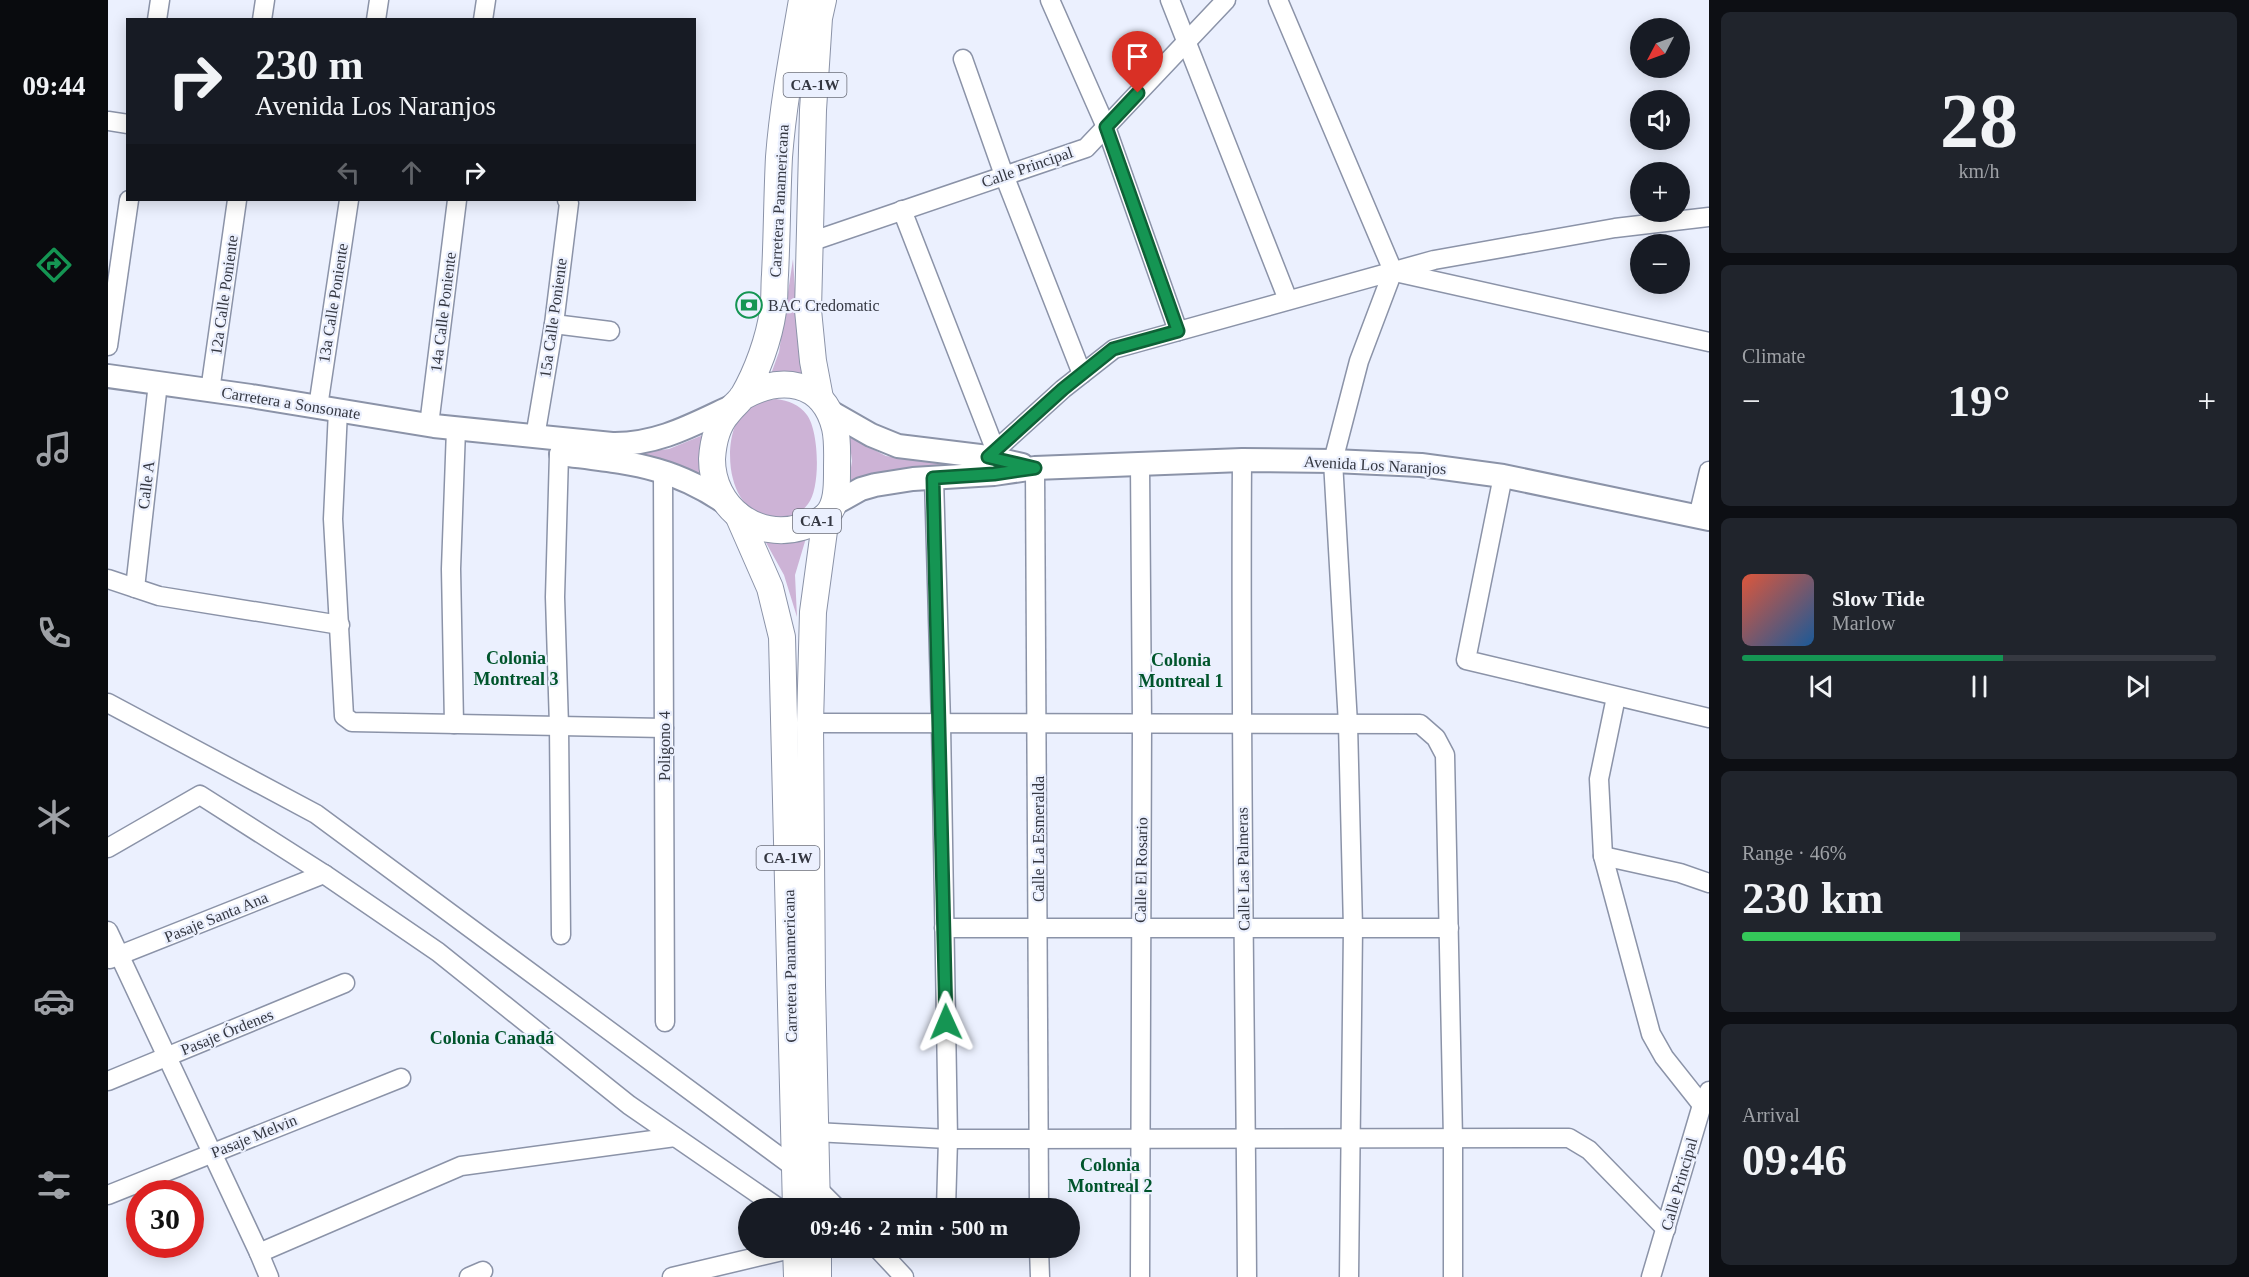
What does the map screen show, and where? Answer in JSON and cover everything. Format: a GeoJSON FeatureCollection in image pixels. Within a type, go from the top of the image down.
{"type":"FeatureCollection","features":[{"type":"Feature","properties":{"kind":"highway","name":"Carretera Panamericana"},"geometry":{"type":"LineString","coordinates":[[739,401],[756,368],[773,310],[779,157],[802,0]]}},
{"type":"Feature","properties":{"kind":"highway","name":"Carretera Panamericana"},"geometry":{"type":"LineString","coordinates":[[823,0],[819,18],[813,111],[808,310],[813,361],[825,405]]}},
{"type":"Feature","properties":{"kind":"highway"},"geometry":{"type":"LineString","coordinates":[[734,511],[721,493],[712,461],[713,445],[726,415],[739,401],[765,386],[779,383],[794,384],[808,390],[825,405]]}},
{"type":"Feature","properties":{"kind":"highway","name":"CA-1"},"geometry":{"type":"LineString","coordinates":[[734,511],[764,530],[779,532],[808,525],[830,510],[837,474],[837,449],[835,428],[825,405]]}},
{"type":"Feature","properties":{"kind":"highway","name":"Carretera Panamericana"},"geometry":{"type":"LineString","coordinates":[[817,1198],[810,723],[813,612],[830,510]]}},
{"type":"Feature","properties":{"kind":"highway","name":"Carretera Panamericana"},"geometry":{"type":"LineString","coordinates":[[734,511],[770,588],[782,637],[796,1198]]}},
{"type":"Feature","properties":{"kind":"highway"},"geometry":{"type":"LineString","coordinates":[[796,1258],[797,1277]]}},
{"type":"Feature","properties":{"kind":"highway"},"geometry":{"type":"LineString","coordinates":[[818,1258],[818,1277]]}},
{"type":"Feature","properties":{"kind":"main road","name":"Carretera a Sonsonate"},"geometry":{"type":"LineString","coordinates":[[108,376],[464,430],[632,445],[649,442],[686,428],[739,401]]}},
{"type":"Feature","properties":{"kind":"main road","name":"Avenida Los Naranjos"},"geometry":{"type":"LineString","coordinates":[[825,405],[871,435],[898,446],[991,453],[1035,468]]}},
{"type":"Feature","properties":{"kind":"main road","name":"Carretera a Sonsonate"},"geometry":{"type":"LineString","coordinates":[[464,430],[559,454],[635,464],[663,471],[690,481],[734,511]]}},
{"type":"Feature","properties":{"kind":"main road","name":"Avenida Los Naranjos"},"geometry":{"type":"LineString","coordinates":[[830,510],[861,489],[875,484],[994,474],[1035,468],[1242,460],[1422,465],[1503,476],[1704,518]]}},
{"type":"Feature","properties":{"kind":"street"},"geometry":{"type":"LineString","coordinates":[[157,18],[160,0]]}},
{"type":"Feature","properties":{"kind":"street"},"geometry":{"type":"LineString","coordinates":[[262,18],[265,0]]}},
{"type":"Feature","properties":{"kind":"street"},"geometry":{"type":"LineString","coordinates":[[376,18],[380,0]]}},
{"type":"Feature","properties":{"kind":"street"},"geometry":{"type":"LineString","coordinates":[[483,18],[486,0]]}},
{"type":"Feature","properties":{"kind":"street"},"geometry":{"type":"LineString","coordinates":[[1050,0],[1106,127],[1178,331]]}},
{"type":"Feature","properties":{"kind":"street"},"geometry":{"type":"LineString","coordinates":[[1170,0],[1288,300]]}},
{"type":"Feature","properties":{"kind":"street","name":"Calle Principal"},"geometry":{"type":"LineString","coordinates":[[810,242],[1086,148],[1226,0]]}},
{"type":"Feature","properties":{"kind":"street"},"geometry":{"type":"LineString","coordinates":[[1278,0],[1392,271],[1359,361],[1333,461],[1348,724],[1353,928],[1349,1277]]}},
{"type":"Feature","properties":{"kind":"street"},"geometry":{"type":"LineString","coordinates":[[963,59],[1004,175],[1082,374]]}},
{"type":"Feature","properties":{"kind":"street"},"geometry":{"type":"LineString","coordinates":[[108,121],[126,124]]}},
{"type":"Feature","properties":{"kind":"street"},"geometry":{"type":"LineString","coordinates":[[108,346],[129,201]]}},
{"type":"Feature","properties":{"kind":"street","name":"12a Calle Poniente"},"geometry":{"type":"LineString","coordinates":[[210,391],[237,201]]}},
{"type":"Feature","properties":{"kind":"street","name":"13a Calle Poniente"},"geometry":{"type":"LineString","coordinates":[[349,201],[328,408],[344,716],[352,722],[454,724]]}},
{"type":"Feature","properties":{"kind":"street","name":"14a Calle Poniente"},"geometry":{"type":"LineString","coordinates":[[429,425],[457,201]]}},
{"type":"Feature","properties":{"kind":"street","name":"15a Calle Poniente"},"geometry":{"type":"LineString","coordinates":[[535,437],[554,324],[568,201]]}},
{"type":"Feature","properties":{"kind":"street"},"geometry":{"type":"LineString","coordinates":[[902,210],[991,453],[1113,349],[1434,260],[1615,228],[1709,217]]}},
{"type":"Feature","properties":{"kind":"street"},"geometry":{"type":"LineString","coordinates":[[1392,271],[1709,342]]}},
{"type":"Feature","properties":{"kind":"street"},"geometry":{"type":"LineString","coordinates":[[554,324],[610,331]]}},
{"type":"Feature","properties":{"kind":"street","name":"Calle A"},"geometry":{"type":"LineString","coordinates":[[135,588],[158,383]]}},
{"type":"Feature","properties":{"kind":"street"},"geometry":{"type":"LineString","coordinates":[[464,430],[451,569],[454,724],[664,728]]}},
{"type":"Feature","properties":{"kind":"street"},"geometry":{"type":"LineString","coordinates":[[559,454],[555,597],[561,935]]}},
{"type":"Feature","properties":{"kind":"street","name":"Calle Las Palmeras"},"geometry":{"type":"LineString","coordinates":[[1242,460],[1240,724],[1246,1277]]}},
{"type":"Feature","properties":{"kind":"street","name":"Calle El Rosario"},"geometry":{"type":"LineString","coordinates":[[1140,464],[1142,724],[1140,1277]]}},
{"type":"Feature","properties":{"kind":"street","name":"Calle La Esmeralda"},"geometry":{"type":"LineString","coordinates":[[1035,468],[1039,1198]]}},
{"type":"Feature","properties":{"kind":"street","name":"Poligono 4"},"geometry":{"type":"LineString","coordinates":[[663,471],[665,1022]]}},
{"type":"Feature","properties":{"kind":"street"},"geometry":{"type":"LineString","coordinates":[[1704,518],[1709,471]]}},
{"type":"Feature","properties":{"kind":"street"},"geometry":{"type":"LineString","coordinates":[[1503,476],[1466,660],[1709,718]]}},
{"type":"Feature","properties":{"kind":"street"},"geometry":{"type":"LineString","coordinates":[[933,478],[941,724],[948,1139],[946,1198]]}},
{"type":"Feature","properties":{"kind":"street"},"geometry":{"type":"LineString","coordinates":[[108,579],[159,596],[340,625]]}},
{"type":"Feature","properties":{"kind":"street"},"geometry":{"type":"LineString","coordinates":[[1616,697],[1599,779],[1603,856],[1651,1034],[1664,1057],[1706,1098]]}},
{"type":"Feature","properties":{"kind":"street"},"geometry":{"type":"LineString","coordinates":[[108,703],[316,814],[795,1168]]}},
{"type":"Feature","properties":{"kind":"street"},"geometry":{"type":"LineString","coordinates":[[810,723],[1420,724],[1436,738],[1445,755],[1453,1138],[1453,1277]]}},
{"type":"Feature","properties":{"kind":"street"},"geometry":{"type":"LineString","coordinates":[[108,848],[200,795],[324,874],[438,952],[629,1105],[764,1198]]}},
{"type":"Feature","properties":{"kind":"street"},"geometry":{"type":"LineString","coordinates":[[1603,856],[1680,873],[1709,883]]}},
{"type":"Feature","properties":{"kind":"street","name":"Pasaje Santa Ana"},"geometry":{"type":"LineString","coordinates":[[114,958],[324,874]]}},
{"type":"Feature","properties":{"kind":"street"},"geometry":{"type":"LineString","coordinates":[[944,928],[1449,928]]}},
{"type":"Feature","properties":{"kind":"street"},"geometry":{"type":"LineString","coordinates":[[108,931],[114,958],[167,1057],[260,1252],[269,1277]]}},
{"type":"Feature","properties":{"kind":"street","name":"Pasaje Órdenes"},"geometry":{"type":"LineString","coordinates":[[108,1081],[345,983]]}},
{"type":"Feature","properties":{"kind":"street","name":"Pasaje Melvin"},"geometry":{"type":"LineString","coordinates":[[108,1195],[401,1078]]}},
{"type":"Feature","properties":{"kind":"street","name":"Calle Principal"},"geometry":{"type":"LineString","coordinates":[[1651,1277],[1706,1098]]}},
{"type":"Feature","properties":{"kind":"street"},"geometry":{"type":"LineString","coordinates":[[815,1132],[948,1139],[1569,1138],[1589,1150],[1666,1229]]}},
{"type":"Feature","properties":{"kind":"street"},"geometry":{"type":"LineString","coordinates":[[260,1252],[461,1166],[675,1137]]}},
{"type":"Feature","properties":{"kind":"street"},"geometry":{"type":"LineString","coordinates":[[672,1277],[753,1258]]}},
{"type":"Feature","properties":{"kind":"street"},"geometry":{"type":"LineString","coordinates":[[886,1258],[904,1277]]}},
{"type":"Feature","properties":{"kind":"street"},"geometry":{"type":"LineString","coordinates":[[1039,1258],[1040,1277]]}},
{"type":"Feature","properties":{"kind":"shaded area"},"geometry":{"type":"Polygon","coordinates":[[[793,259],[799,353],[807,378],[771,374],[779,352],[793,259]]]}},
{"type":"Feature","properties":{"kind":"shaded area"},"geometry":{"type":"Polygon","coordinates":[[[776,399],[801,408],[807,415],[814,433],[817,473],[808,504],[796,514],[776,518],[759,514],[740,496],[731,470],[730,450],[734,429],[743,412],[756,403],[776,399]]]}},
{"type":"Feature","properties":{"kind":"shaded area"},"geometry":{"type":"Polygon","coordinates":[[[708,433],[706,483],[599,452],[643,452],[669,449],[708,433]]]}},
{"type":"Feature","properties":{"kind":"shaded area"},"geometry":{"type":"Polygon","coordinates":[[[849,437],[886,456],[957,466],[885,472],[848,486],[852,461],[849,437]]]}},
{"type":"Feature","properties":{"kind":"shaded area"},"geometry":{"type":"Polygon","coordinates":[[[806,538],[795,575],[797,617],[784,575],[764,539],[806,538]]]}},
{"type":"Feature","properties":{"kind":"place","name":"BAC Credomatic"},"geometry":{"type":"Point","coordinates":[749,305]}},
{"type":"Feature","properties":{"kind":"district","name":"Colonia Montreal 3"},"geometry":{"type":"Point","coordinates":[516,668]}},
{"type":"Feature","properties":{"kind":"district","name":"Colonia Montreal 1"},"geometry":{"type":"Point","coordinates":[1181,670]}},
{"type":"Feature","properties":{"kind":"district","name":"Colonia Canadá"},"geometry":{"type":"Point","coordinates":[492,1038]}},
{"type":"Feature","properties":{"kind":"district","name":"Colonia Montreal 2"},"geometry":{"type":"Point","coordinates":[1110,1175]}},
{"type":"Feature","properties":{"kind":"route"},"geometry":{"type":"LineString","coordinates":[[946,1022],[941,724],[933,478],[994,474],[1035,468],[988,457],[1063,389],[1113,349],[1178,331],[1106,127],[1138,93]]}}]}
